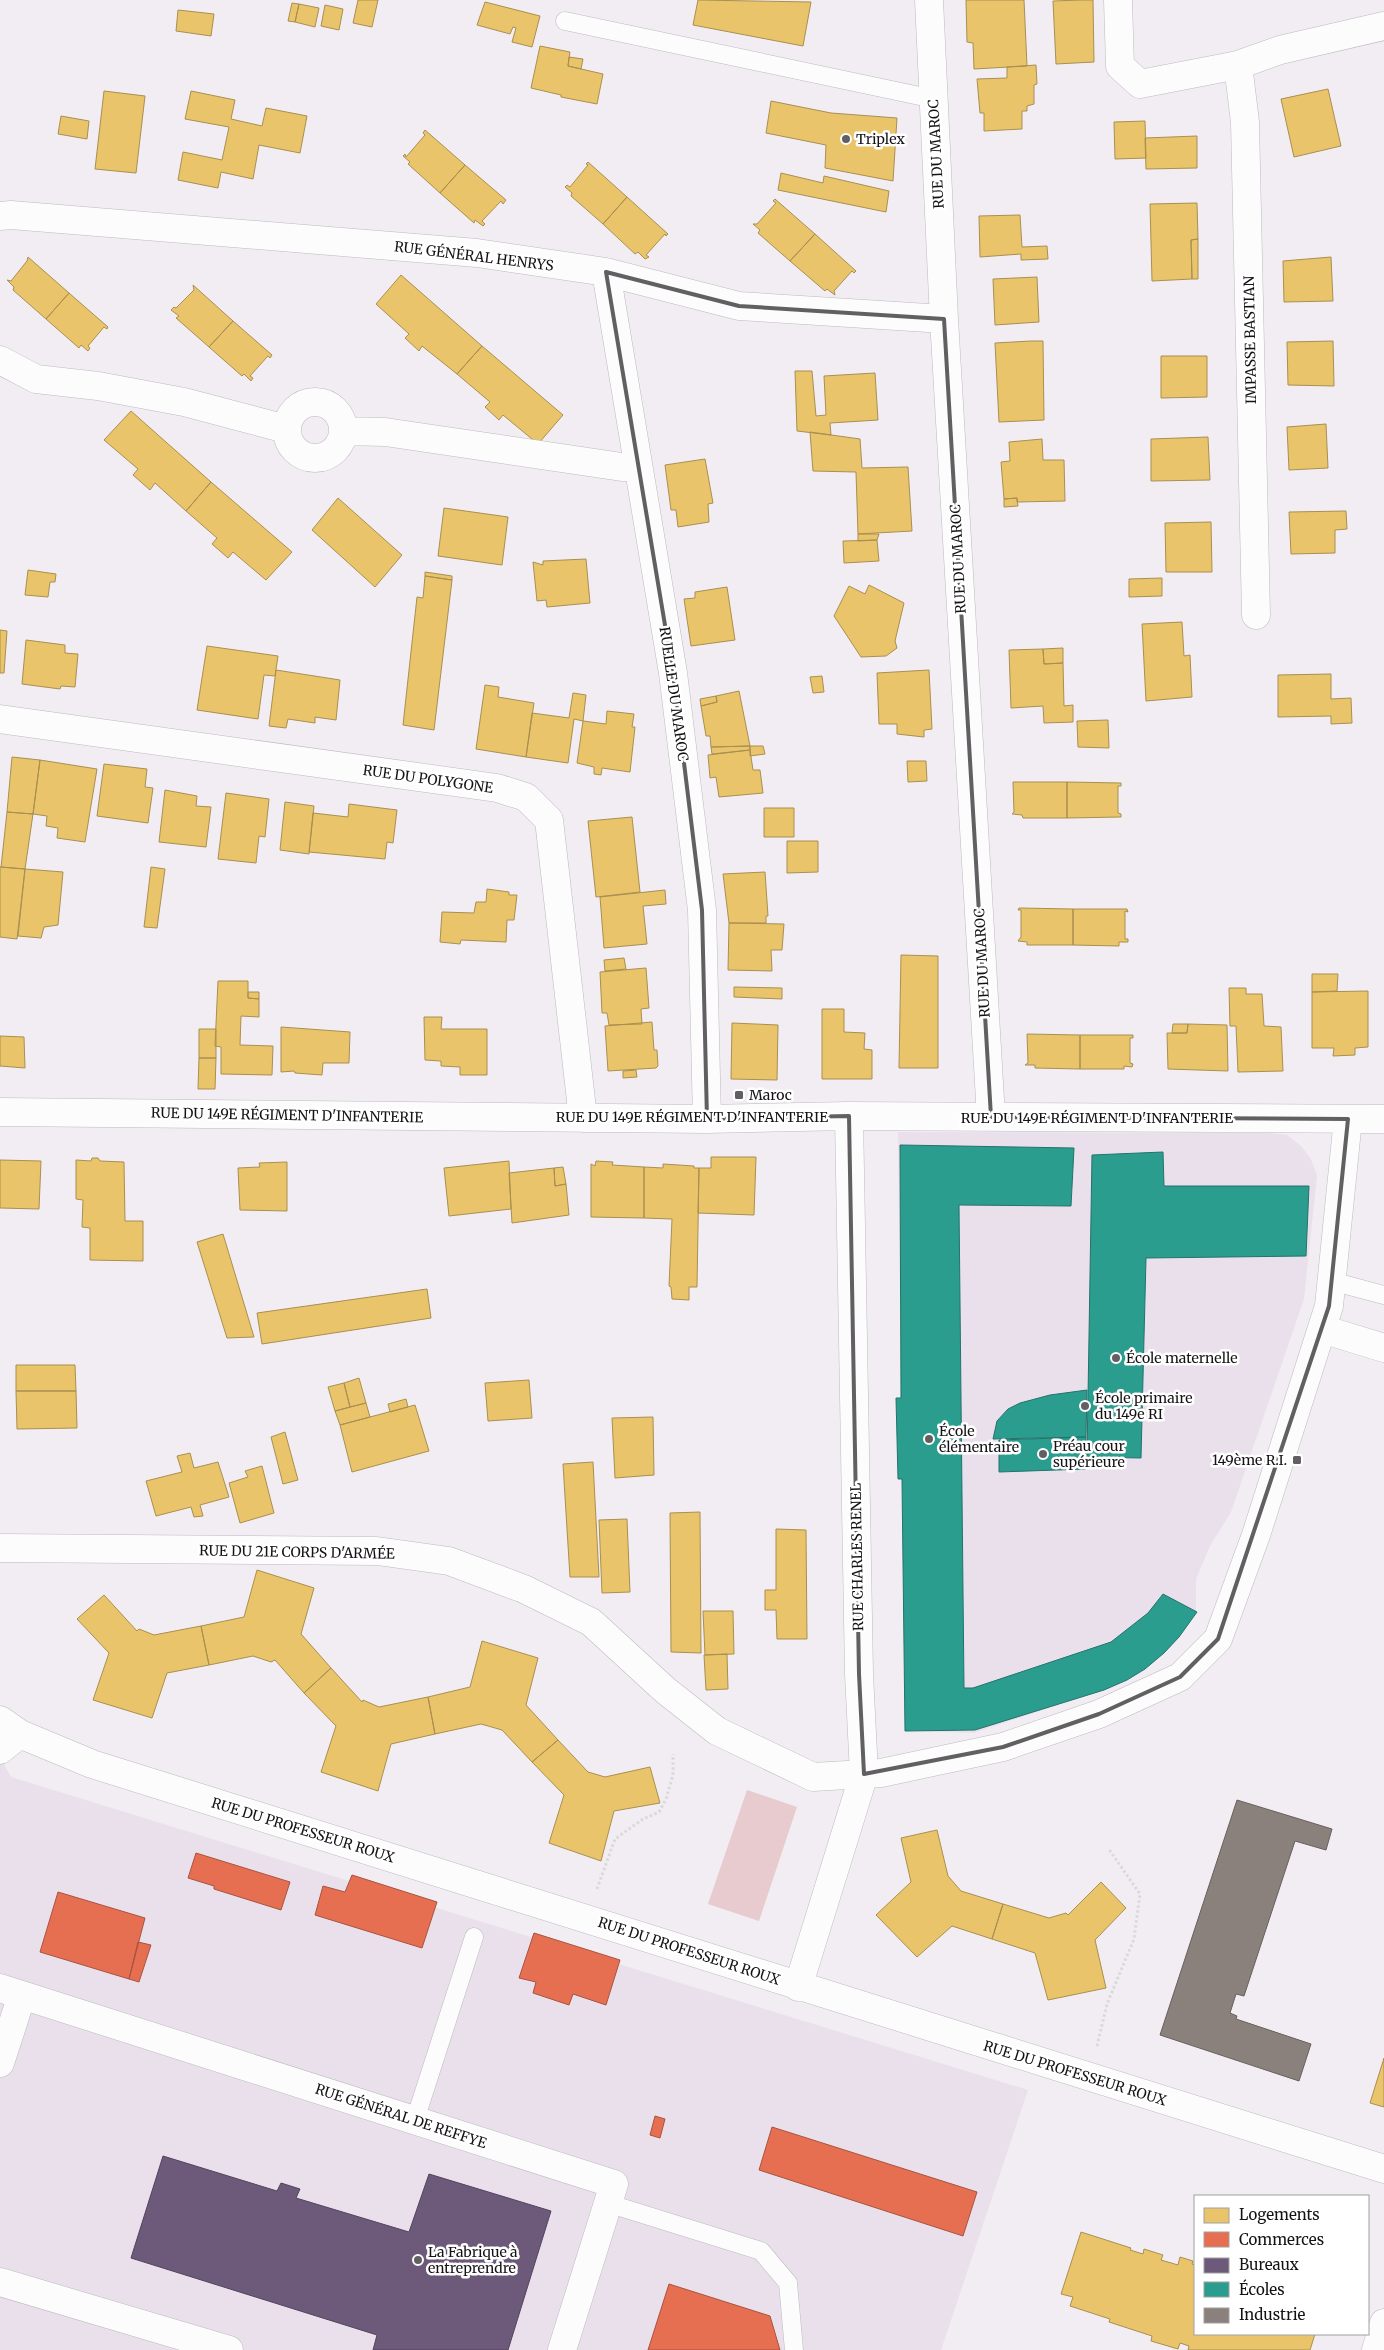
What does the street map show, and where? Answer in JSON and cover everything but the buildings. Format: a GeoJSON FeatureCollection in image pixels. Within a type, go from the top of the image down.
{"type":"FeatureCollection","features":[{"type":"Feature","properties":{"kind":"street","name":"RUE DU MAROC"},"geometry":{"type":"LineString","coordinates":[[929,0],[944,320],[991,1117]]}},
{"type":"Feature","properties":{"kind":"street"},"geometry":{"type":"LineString","coordinates":[[1118,0],[1120,66],[1140,84],[1238,65],[1280,50],[1384,26]]}},
{"type":"Feature","properties":{"kind":"street","name":"IMPASSE BASTIAN"},"geometry":{"type":"LineString","coordinates":[[1238,65],[1244,122],[1256,615]]}},
{"type":"Feature","properties":{"kind":"street","name":"RUE GÉNÉRAL HENRYS"},"geometry":{"type":"LineString","coordinates":[[0,216],[21,216],[477,253],[606,272],[739,306],[944,320]]}},
{"type":"Feature","properties":{"kind":"street","name":"RUELLE DU MAROC"},"geometry":{"type":"LineString","coordinates":[[606,272],[673,673],[702,910],[707,1119]]}},
{"type":"Feature","properties":{"kind":"street"},"geometry":{"type":"LineString","coordinates":[[0,360],[36,379],[98,386],[184,402],[286,429]]}},
{"type":"Feature","properties":{"kind":"street"},"geometry":{"type":"LineString","coordinates":[[316,401],[330,406],[340,417],[343,431],[339,445],[328,456],[313,459],[300,454],[289,443],[286,429],[290,415],[301,405],[316,401]]}},
{"type":"Feature","properties":{"kind":"street"},"geometry":{"type":"LineString","coordinates":[[343,431],[385,432],[622,467],[638,466]]}},
{"type":"Feature","properties":{"kind":"street","name":"RUE DU POLYGONE"},"geometry":{"type":"LineString","coordinates":[[0,719],[497,788],[526,797],[548,820],[583,1118]]}},
{"type":"Feature","properties":{"kind":"street","name":"RUE DU 149E RÉGIMENT D'INFANTERIE"},"geometry":{"type":"LineString","coordinates":[[0,1112],[707,1119],[849,1116],[1384,1119]]}},
{"type":"Feature","properties":{"kind":"street","name":"RUE CHARLES RENEL"},"geometry":{"type":"LineString","coordinates":[[798,1986],[864,1774],[859,1674],[849,1116]]}},
{"type":"Feature","properties":{"kind":"street","name":"RUE DU 21E CORPS D'ARMÉE"},"geometry":{"type":"LineString","coordinates":[[0,1548],[377,1551],[449,1561],[524,1589],[591,1622],[665,1690],[717,1731],[812,1777],[881,1773],[1003,1747],[1099,1714],[1180,1678],[1218,1639],[1256,1535],[1329,1306],[1348,1120]]}},
{"type":"Feature","properties":{"kind":"street"},"geometry":{"type":"LineString","coordinates":[[1322,1329],[1384,1348]]}},
{"type":"Feature","properties":{"kind":"street","name":"RUE DU PROFESSEUR ROUX"},"geometry":{"type":"LineString","coordinates":[[7,1735],[92,1764],[1384,2169]]}},
{"type":"Feature","properties":{"kind":"street","name":"RUE GÉNÉRAL DE REFFYE"},"geometry":{"type":"LineString","coordinates":[[0,2063],[11,1991],[614,2184],[562,2350]]}},
{"type":"Feature","properties":{"kind":"street"},"geometry":{"type":"LineString","coordinates":[[0,2282],[229,2350]]}},
{"type":"Feature","properties":{"kind":"street"},"geometry":{"type":"LineString","coordinates":[[1376,2350],[1384,2323]]}},
{"type":"Feature","properties":{"kind":"lane"},"geometry":{"type":"LineString","coordinates":[[565,21],[934,99]]}},
{"type":"Feature","properties":{"kind":"lane"},"geometry":{"type":"LineString","coordinates":[[1332,1281],[1384,1295]]}},
{"type":"Feature","properties":{"kind":"lane"},"geometry":{"type":"LineString","coordinates":[[415,2120],[474,1938]]}},
{"type":"Feature","properties":{"kind":"lane"},"geometry":{"type":"LineString","coordinates":[[608,2204],[761,2251],[788,2283],[794,2350]]}},
{"type":"Feature","properties":{"kind":"path"},"geometry":{"type":"LineString","coordinates":[[587,1919],[615,1839],[643,1819],[659,1812],[666,1799],[673,1775],[673,1754]]}},
{"type":"Feature","properties":{"kind":"path"},"geometry":{"type":"LineString","coordinates":[[1081,2075],[1099,2043],[1107,2004],[1134,1939],[1140,1894],[1108,1848]]}},
{"type":"Feature","properties":{"kind":"highlighted area"},"geometry":{"type":"Polygon","coordinates":[[[606,272],[739,306],[944,319],[991,1117],[1348,1119],[1329,1306],[1218,1639],[1180,1677],[1099,1714],[1003,1747],[864,1774],[859,1674],[849,1116],[707,1119],[702,910],[673,673],[606,272]]]}},
{"type":"Feature","properties":{"kind":"shaded area","name":"École primaire du 149e RI"},"geometry":{"type":"Polygon","coordinates":[[[898,1132],[1268,1133],[1287,1135],[1301,1146],[1311,1159],[1317,1176],[1304,1299],[1231,1512],[1210,1546],[1196,1579],[1196,1613],[1105,1689],[974,1733],[905,1731],[898,1132]]]}},
{"type":"Feature","properties":{"kind":"shaded area"},"geometry":{"type":"Polygon","coordinates":[[[0,1757],[11,1777],[1028,2090],[941,2350],[0,2350],[0,1757]]]}},
{"type":"Feature","properties":{"kind":"shaded area"},"geometry":{"type":"Polygon","coordinates":[[[747,1790],[797,1807],[759,1921],[708,1904],[747,1790]]]}},
{"type":"Feature","properties":{"kind":"place","name":"Triplex"},"geometry":{"type":"Point","coordinates":[846,139]}},
{"type":"Feature","properties":{"kind":"place","name":"Maroc"},"geometry":{"type":"Point","coordinates":[739,1095]}},
{"type":"Feature","properties":{"kind":"place","name":"École maternelle"},"geometry":{"type":"Point","coordinates":[1116,1358]}},
{"type":"Feature","properties":{"kind":"place","name":"École primaire du 149e RI"},"geometry":{"type":"Point","coordinates":[1085,1406]}},
{"type":"Feature","properties":{"kind":"place","name":"École élémentaire"},"geometry":{"type":"Point","coordinates":[929,1439]}},
{"type":"Feature","properties":{"kind":"place","name":"Préau cour supérieure"},"geometry":{"type":"Point","coordinates":[1043,1454]}},
{"type":"Feature","properties":{"kind":"place","name":"149ème R.I."},"geometry":{"type":"Point","coordinates":[1297,1460]}},
{"type":"Feature","properties":{"kind":"place","name":"La Fabrique à entreprendre"},"geometry":{"type":"Point","coordinates":[418,2260]}}]}
